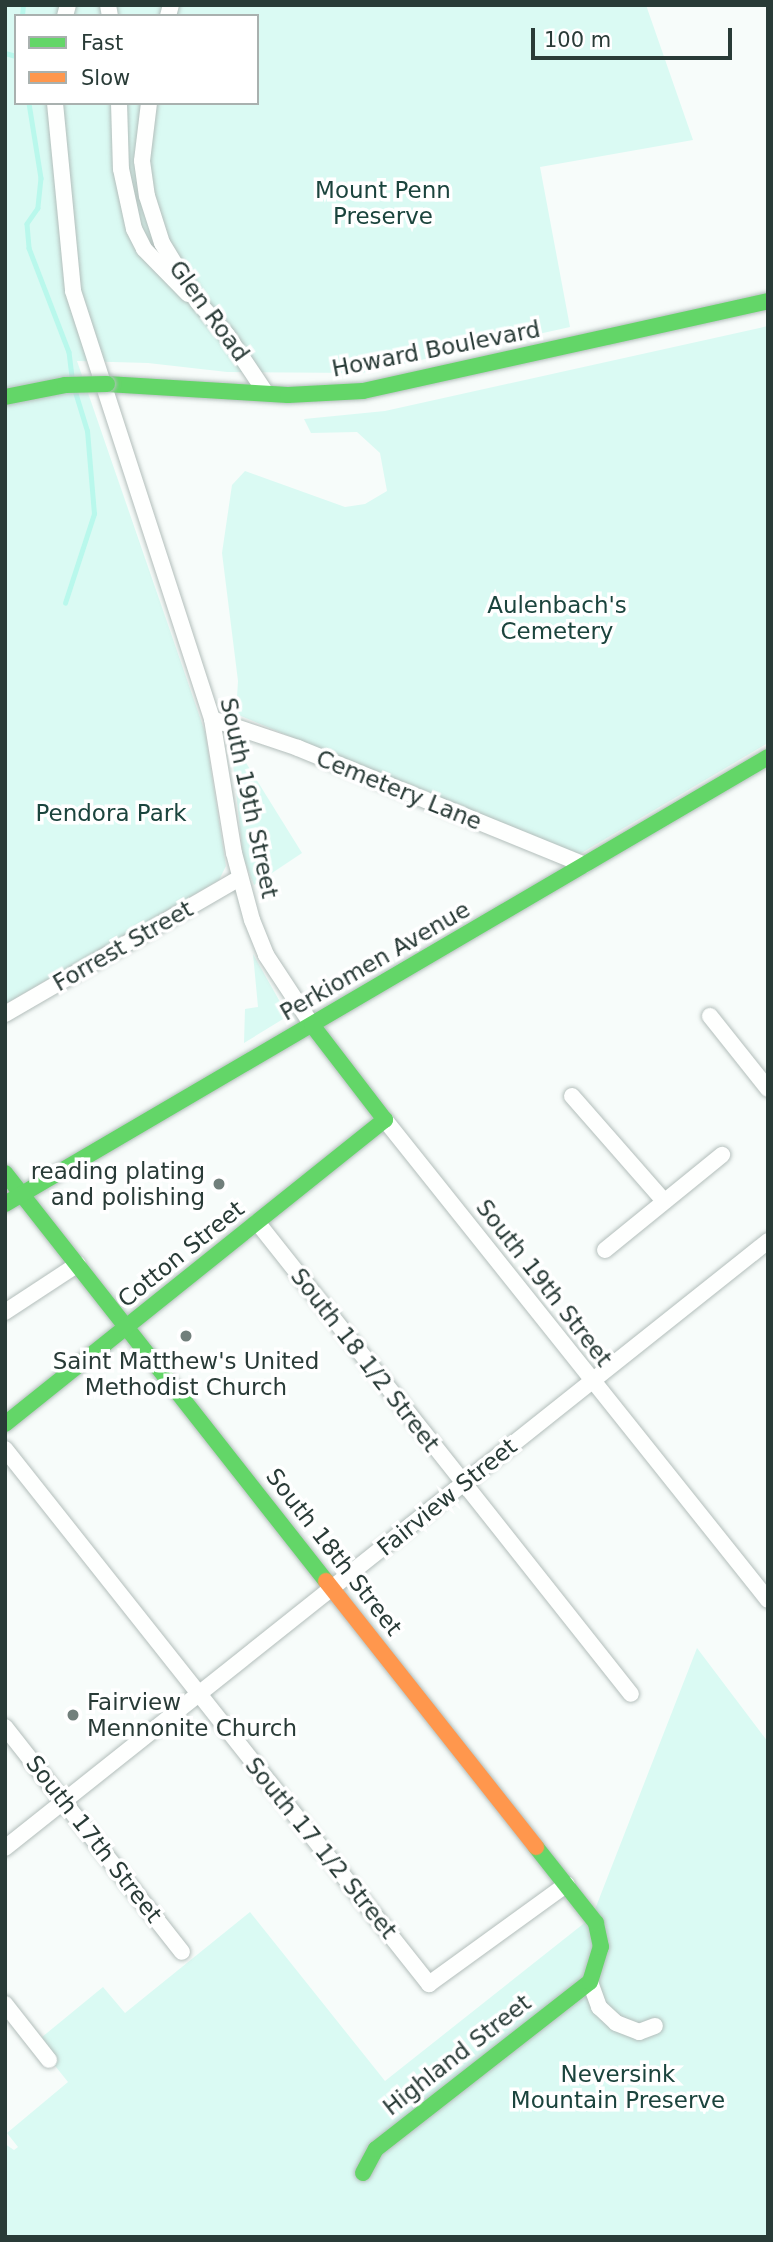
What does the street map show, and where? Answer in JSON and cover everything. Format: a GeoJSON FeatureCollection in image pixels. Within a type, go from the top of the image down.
{"type":"FeatureCollection","features":[{"type":"Feature","properties":{"kind":"street","name":"South 19th Street"},"geometry":{"type":"LineString","coordinates":[[55,105],[73,291],[212,719],[240,878],[266,956],[312,1025],[386,1120],[768,1600]]}},
{"type":"Feature","properties":{"kind":"street"},"geometry":{"type":"LineString","coordinates":[[119,105],[121,169],[134,229],[171,280],[198,302]]}},
{"type":"Feature","properties":{"kind":"street","name":"Glen Road"},"geometry":{"type":"LineString","coordinates":[[149,105],[142,161],[147,196],[162,243],[198,302],[227,335],[266,393]]}},
{"type":"Feature","properties":{"kind":"street","name":"Howard Boulevard"},"geometry":{"type":"LineString","coordinates":[[5,397],[65,385],[107,384],[266,393],[375,389],[768,301]]}},
{"type":"Feature","properties":{"kind":"street","name":"Cemetery Lane"},"geometry":{"type":"LineString","coordinates":[[212,719],[298,748],[584,865]]}},
{"type":"Feature","properties":{"kind":"street","name":"Perkiomen Avenue"},"geometry":{"type":"LineString","coordinates":[[5,1204],[768,757]]}},
{"type":"Feature","properties":{"kind":"street","name":"Forrest Street"},"geometry":{"type":"LineString","coordinates":[[5,1014],[240,878]]}},
{"type":"Feature","properties":{"kind":"street"},"geometry":{"type":"LineString","coordinates":[[710,1016],[768,1089]]}},
{"type":"Feature","properties":{"kind":"street"},"geometry":{"type":"LineString","coordinates":[[572,1096],[664,1201]]}},
{"type":"Feature","properties":{"kind":"street","name":"Cotton Street"},"geometry":{"type":"LineString","coordinates":[[5,1424],[386,1120]]}},
{"type":"Feature","properties":{"kind":"street"},"geometry":{"type":"LineString","coordinates":[[605,1250],[722,1155]]}},
{"type":"Feature","properties":{"kind":"street","name":"South 18th Street"},"geometry":{"type":"LineString","coordinates":[[5,1173],[596,1923],[601,1947],[594,1976]]}},
{"type":"Feature","properties":{"kind":"street","name":"South 18 1/2 Street"},"geometry":{"type":"LineString","coordinates":[[257,1222],[631,1694]]}},
{"type":"Feature","properties":{"kind":"street","name":"Fairview Street"},"geometry":{"type":"LineString","coordinates":[[5,1847],[768,1241]]}},
{"type":"Feature","properties":{"kind":"street"},"geometry":{"type":"LineString","coordinates":[[5,1312],[78,1264]]}},
{"type":"Feature","properties":{"kind":"street","name":"South 17 1/2 Street"},"geometry":{"type":"LineString","coordinates":[[5,1449],[429,1984],[567,1884]]}},
{"type":"Feature","properties":{"kind":"street","name":"South 17th Street"},"geometry":{"type":"LineString","coordinates":[[5,1727],[183,1952]]}},
{"type":"Feature","properties":{"kind":"street"},"geometry":{"type":"LineString","coordinates":[[594,1976],[606,2016],[639,2032],[654,2026]]}},
{"type":"Feature","properties":{"kind":"street","name":"Highland Street"},"geometry":{"type":"LineString","coordinates":[[363,2173],[365,2161],[385,2142],[594,1976]]}},
{"type":"Feature","properties":{"kind":"street"},"geometry":{"type":"LineString","coordinates":[[5,2004],[49,2060]]}},
{"type":"Feature","properties":{"kind":"green space","name":"Mount Penn Preserve"},"geometry":{"type":"Polygon","coordinates":[[[5,5],[646,5],[693,140],[540,167],[570,327],[362,373],[227,372],[148,363],[77,361],[205,732],[226,866],[219,880],[5,1004],[5,5]]]}},
{"type":"Feature","properties":{"kind":"green space","name":"Aulenbach's Cemetery"},"geometry":{"type":"Polygon","coordinates":[[[768,326],[768,743],[578,855],[236,714],[238,681],[222,553],[232,485],[245,471],[345,507],[365,504],[387,491],[380,453],[357,432],[311,433],[304,419],[385,411],[768,326]]]}},
{"type":"Feature","properties":{"kind":"green space"},"geometry":{"type":"Polygon","coordinates":[[[230,737],[302,853],[254,885],[243,857],[230,737]]]}},
{"type":"Feature","properties":{"kind":"green space"},"geometry":{"type":"Polygon","coordinates":[[[253,954],[288,1016],[244,1043],[245,1009],[258,1007],[253,954]]]}},
{"type":"Feature","properties":{"kind":"green space","name":"Neversink Mountain Preserve"},"geometry":{"type":"Polygon","coordinates":[[[697,1648],[768,1742],[768,2237],[5,2237],[5,2144],[14,2150],[18,2147],[7,2133],[68,2082],[36,2042],[103,1987],[125,2013],[250,1912],[385,2081],[592,1917],[697,1648]]]}},
{"type":"Feature","properties":{"kind":"waterway"},"geometry":{"type":"LineString","coordinates":[[22,14],[23,5]]}},
{"type":"Feature","properties":{"kind":"waterway"},"geometry":{"type":"LineString","coordinates":[[5,53],[14,55]]}},
{"type":"Feature","properties":{"kind":"waterway"},"geometry":{"type":"LineString","coordinates":[[29,105],[41,178],[38,208],[27,224],[29,248],[69,352],[72,377]]}},
{"type":"Feature","properties":{"kind":"waterway"},"geometry":{"type":"LineString","coordinates":[[65,603],[94,514],[87,431],[75,392]]}},
{"type":"Feature","properties":{"kind":"traffic: fast"},"geometry":{"type":"LineString","coordinates":[[107,384],[288,395],[363,391],[768,301]]}},
{"type":"Feature","properties":{"kind":"traffic: fast"},"geometry":{"type":"LineString","coordinates":[[5,397],[65,385],[107,384]]}},
{"type":"Feature","properties":{"kind":"traffic: fast"},"geometry":{"type":"LineString","coordinates":[[5,1204],[768,757]]}},
{"type":"Feature","properties":{"kind":"traffic: fast"},"geometry":{"type":"LineString","coordinates":[[5,1424],[385,1120],[312,1025]]}},
{"type":"Feature","properties":{"kind":"traffic: fast"},"geometry":{"type":"LineString","coordinates":[[5,1173],[326,1581]]}},
{"type":"Feature","properties":{"kind":"traffic: fast"},"geometry":{"type":"LineString","coordinates":[[363,2173],[376,2149],[590,1982],[601,1947],[596,1923],[536,1847]]}},
{"type":"Feature","properties":{"kind":"traffic: slow"},"geometry":{"type":"LineString","coordinates":[[326,1581],[536,1847]]}},
{"type":"Feature","properties":{"kind":"place","name":"reading plating and polishing"},"geometry":{"type":"Point","coordinates":[219,1184]}},
{"type":"Feature","properties":{"kind":"place","name":"Saint Matthew's United Methodist Church"},"geometry":{"type":"Point","coordinates":[186,1336]}},
{"type":"Feature","properties":{"kind":"place","name":"Fairview Mennonite Church"},"geometry":{"type":"Point","coordinates":[73,1715]}},
{"type":"Feature","properties":{"kind":"park label","name":"Pendora Park"},"geometry":{"type":"Point","coordinates":[111,813]}}]}
